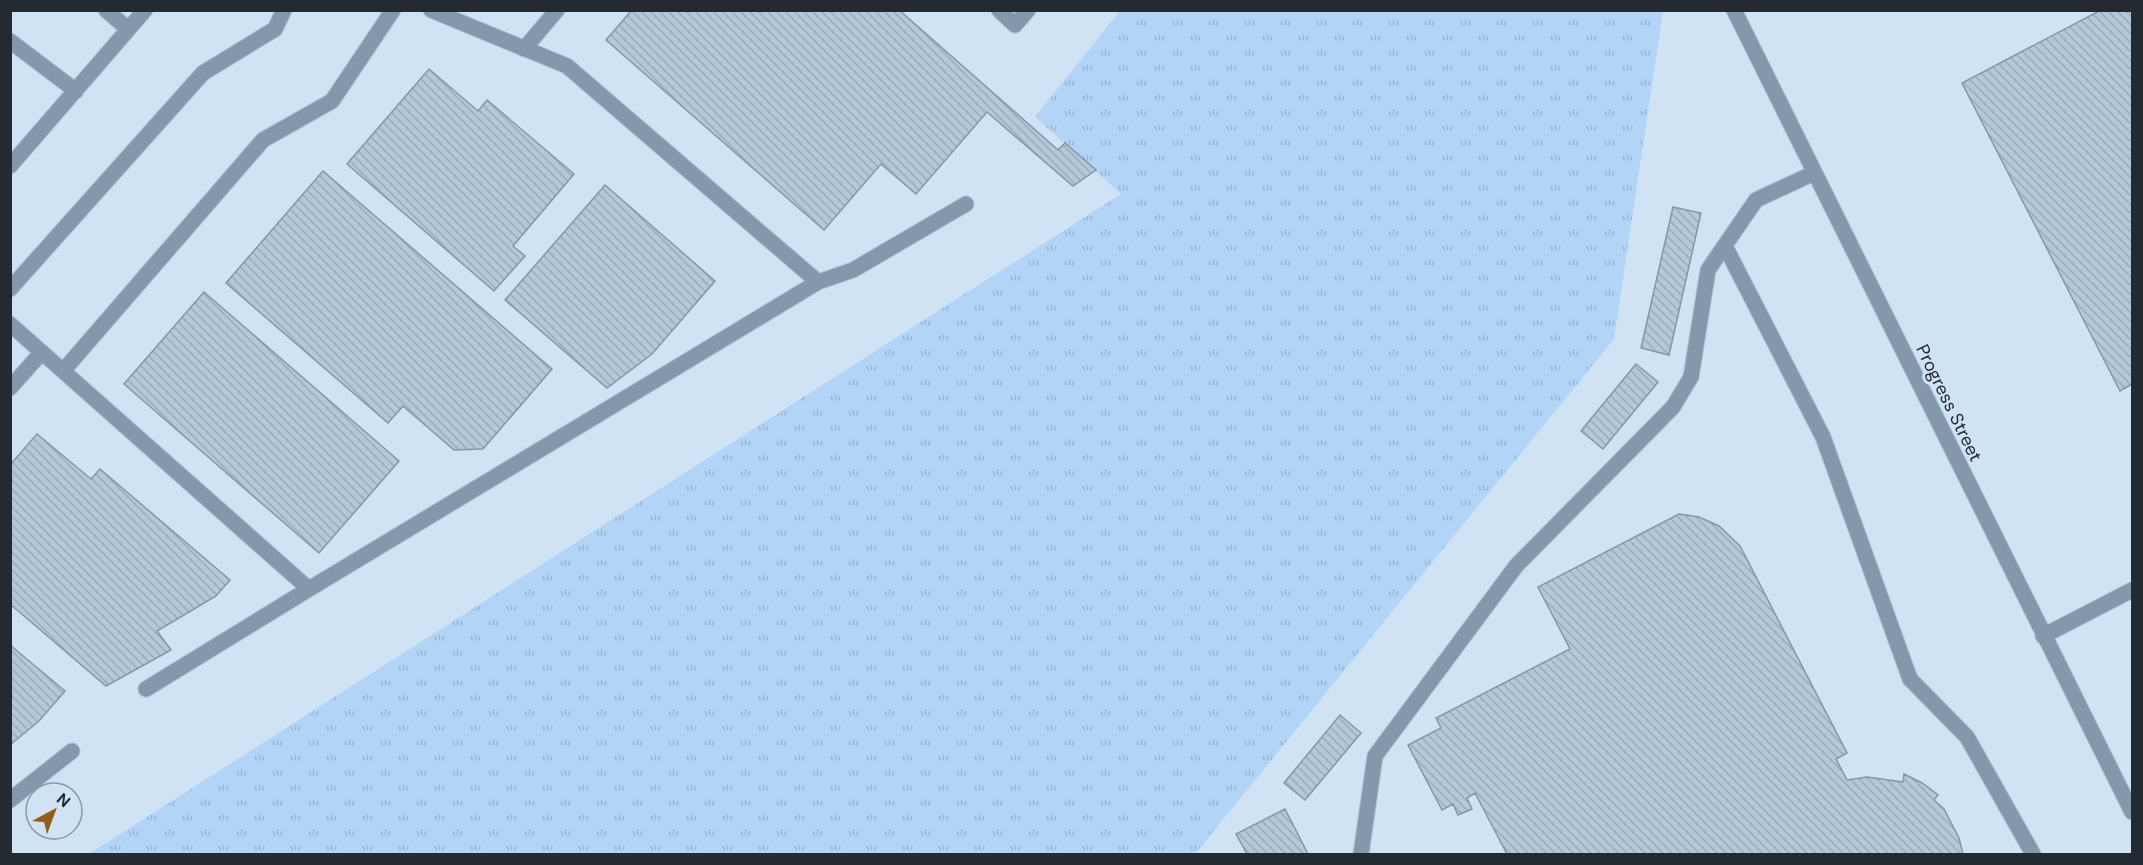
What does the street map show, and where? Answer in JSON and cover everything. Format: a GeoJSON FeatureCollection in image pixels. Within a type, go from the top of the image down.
{"type":"FeatureCollection","features":[{"type":"Feature","properties":{"kind":"street"},"geometry":{"type":"LineString","coordinates":[[106,10],[128,29]]}},
{"type":"Feature","properties":{"kind":"street"},"geometry":{"type":"LineString","coordinates":[[10,166],[145,10]]}},
{"type":"Feature","properties":{"kind":"street"},"geometry":{"type":"LineString","coordinates":[[10,289],[203,73],[275,29],[284,10]]}},
{"type":"Feature","properties":{"kind":"street"},"geometry":{"type":"LineString","coordinates":[[63,371],[263,140],[333,101],[393,10]]}},
{"type":"Feature","properties":{"kind":"street"},"geometry":{"type":"LineString","coordinates":[[431,10],[567,66],[818,282]]}},
{"type":"Feature","properties":{"kind":"street"},"geometry":{"type":"LineString","coordinates":[[524,49],[557,10]]}},
{"type":"Feature","properties":{"kind":"street"},"geometry":{"type":"LineString","coordinates":[[999,10],[1015,25],[1028,10]]}},
{"type":"Feature","properties":{"kind":"street","name":"Progress Street"},"geometry":{"type":"LineString","coordinates":[[1734,10],[2043,636],[2133,812]]}},
{"type":"Feature","properties":{"kind":"street"},"geometry":{"type":"LineString","coordinates":[[10,41],[76,91]]}},
{"type":"Feature","properties":{"kind":"street"},"geometry":{"type":"LineString","coordinates":[[1361,855],[1375,756],[1516,566],[1673,407],[1691,377],[1708,270],[1756,200],[1814,173]]}},
{"type":"Feature","properties":{"kind":"street"},"geometry":{"type":"LineString","coordinates":[[146,689],[818,282],[853,270],[966,204]]}},
{"type":"Feature","properties":{"kind":"street"},"geometry":{"type":"LineString","coordinates":[[1725,246],[1823,437],[1910,679],[1967,736],[2033,855]]}},
{"type":"Feature","properties":{"kind":"street"},"geometry":{"type":"LineString","coordinates":[[10,324],[309,589]]}},
{"type":"Feature","properties":{"kind":"street"},"geometry":{"type":"LineString","coordinates":[[10,388],[42,352]]}},
{"type":"Feature","properties":{"kind":"street"},"geometry":{"type":"LineString","coordinates":[[2043,636],[2133,590]]}},
{"type":"Feature","properties":{"kind":"street"},"geometry":{"type":"LineString","coordinates":[[10,800],[72,751]]}},
{"type":"Feature","properties":{"kind":"green space"},"geometry":{"type":"Polygon","coordinates":[[[1120,11],[1663,11],[1614,339],[1195,854],[89,854],[1121,194],[1035,117],[1120,11]]]}},
{"type":"Feature","properties":{"kind":"building"},"geometry":{"type":"Polygon","coordinates":[[[632,10],[899,10],[1058,150],[1065,143],[1096,170],[1073,186],[987,112],[916,194],[881,164],[824,230],[606,40],[632,10]]]}},
{"type":"Feature","properties":{"kind":"building"},"geometry":{"type":"Polygon","coordinates":[[[2101,10],[2132,10],[2132,384],[2120,391],[1962,83],[2101,10]]]}},
{"type":"Feature","properties":{"kind":"building"},"geometry":{"type":"Polygon","coordinates":[[[429,69],[478,111],[487,100],[574,174],[513,246],[525,256],[494,291],[347,164],[429,69]]]}},
{"type":"Feature","properties":{"kind":"building"},"geometry":{"type":"Polygon","coordinates":[[[323,171],[552,369],[483,449],[454,450],[403,406],[388,423],[226,283],[323,171]]]}},
{"type":"Feature","properties":{"kind":"building"},"geometry":{"type":"Polygon","coordinates":[[[605,185],[715,281],[652,354],[607,388],[505,300],[605,185]]]}},
{"type":"Feature","properties":{"kind":"building"},"geometry":{"type":"Polygon","coordinates":[[[1673,207],[1701,213],[1669,355],[1641,348],[1673,207]]]}},
{"type":"Feature","properties":{"kind":"building"},"geometry":{"type":"Polygon","coordinates":[[[204,292],[399,461],[319,553],[124,384],[204,292]]]}},
{"type":"Feature","properties":{"kind":"building"},"geometry":{"type":"Polygon","coordinates":[[[1636,364],[1658,382],[1603,449],[1581,431],[1636,364]]]}},
{"type":"Feature","properties":{"kind":"building"},"geometry":{"type":"Polygon","coordinates":[[[37,434],[91,479],[100,469],[230,580],[216,596],[157,631],[171,650],[106,686],[10,604],[10,465],[37,434]]]}},
{"type":"Feature","properties":{"kind":"building"},"geometry":{"type":"Polygon","coordinates":[[[1679,514],[1699,517],[1719,526],[1740,546],[1847,753],[1836,759],[1847,780],[1867,777],[1903,782],[1904,774],[1922,783],[1938,795],[1934,800],[1944,809],[1959,838],[1963,854],[1507,854],[1475,793],[1467,798],[1472,809],[1458,815],[1453,804],[1442,810],[1408,745],[1441,728],[1436,718],[1570,649],[1538,587],[1679,514]]]}},
{"type":"Feature","properties":{"kind":"building"},"geometry":{"type":"Polygon","coordinates":[[[10,645],[65,691],[39,721],[10,745],[10,645]]]}},
{"type":"Feature","properties":{"kind":"building"},"geometry":{"type":"Polygon","coordinates":[[[1340,715],[1361,733],[1305,800],[1284,783],[1340,715]]]}},
{"type":"Feature","properties":{"kind":"building"},"geometry":{"type":"Polygon","coordinates":[[[1285,809],[1308,854],[1247,854],[1236,834],[1285,809]]]}}]}
